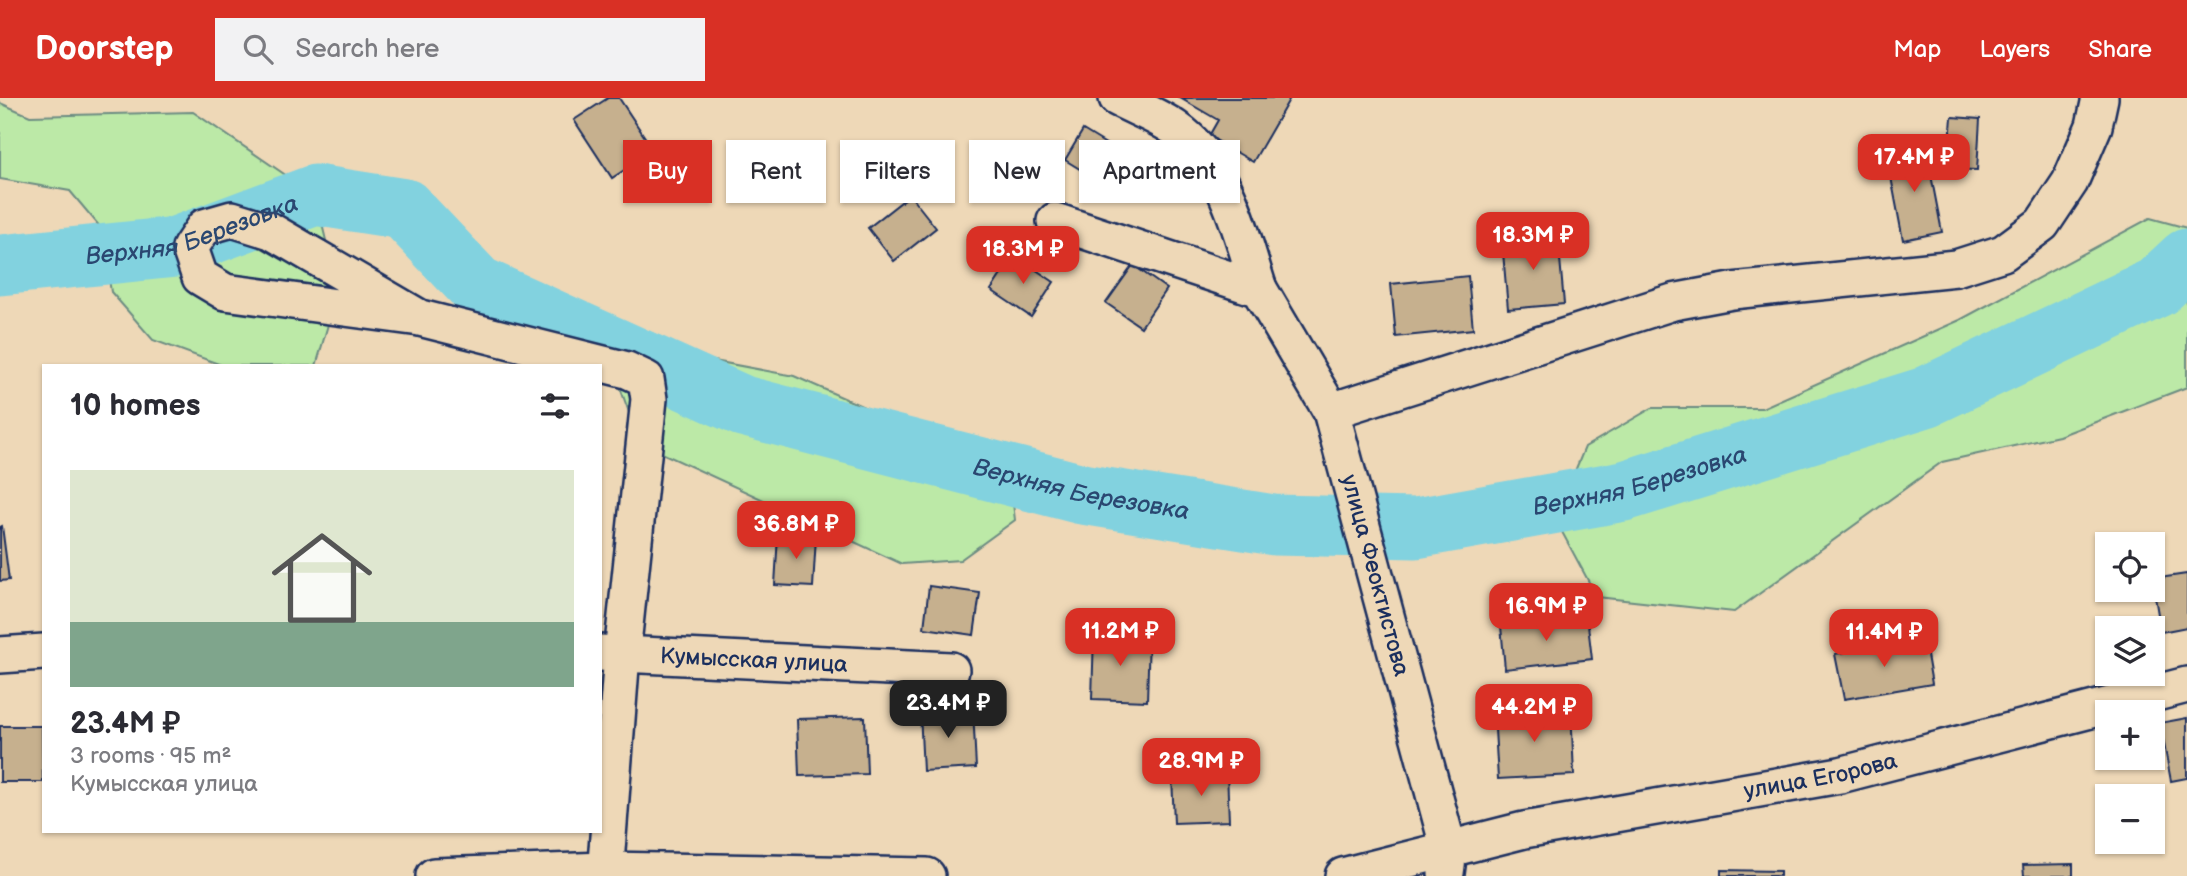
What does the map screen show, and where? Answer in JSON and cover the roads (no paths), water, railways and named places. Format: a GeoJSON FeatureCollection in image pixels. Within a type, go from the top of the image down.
{"type":"FeatureCollection","features":[{"type":"Feature","properties":{"kind":"street","name":"улица Феоктистова"},"geometry":{"type":"LineString","coordinates":[[1117,98],[1176,128],[1203,154],[1229,198],[1259,289],[1331,411],[1447,863]]}},
{"type":"Feature","properties":{"kind":"street"},"geometry":{"type":"LineString","coordinates":[[1331,411],[1673,302],[1732,290],[1956,268],[2003,253],[2042,224],[2070,182],[2094,126],[2100,98]]}},
{"type":"Feature","properties":{"kind":"street"},"geometry":{"type":"LineString","coordinates":[[420,318],[271,231],[232,219],[204,227],[190,248],[200,276],[225,292],[420,318],[627,370],[646,379],[649,399],[611,653],[605,873]]}},
{"type":"Feature","properties":{"kind":"street"},"geometry":{"type":"LineString","coordinates":[[1055,221],[1259,289]]}},
{"type":"Feature","properties":{"kind":"street"},"geometry":{"type":"LineString","coordinates":[[0,655],[42,652]]}},
{"type":"Feature","properties":{"kind":"street","name":"Кумысская улица"},"geometry":{"type":"LineString","coordinates":[[611,653],[951,670]]}},
{"type":"Feature","properties":{"kind":"street","name":"улица Егорова"},"geometry":{"type":"LineString","coordinates":[[1343,876],[1447,863],[1524,830],[1840,775],[2187,685]]}},
{"type":"Feature","properties":{"kind":"street"},"geometry":{"type":"LineString","coordinates":[[433,876],[605,873],[927,876]]}},
{"type":"Feature","properties":{"kind":"waterway","name":"Верхняя Березовка"},"geometry":{"type":"LineString","coordinates":[[0,265],[176,247],[315,195],[404,209],[477,286],[743,406],[1082,494],[1274,525],[1416,528],[1624,491],[1926,397],[2157,287],[2187,259]]}}]}
